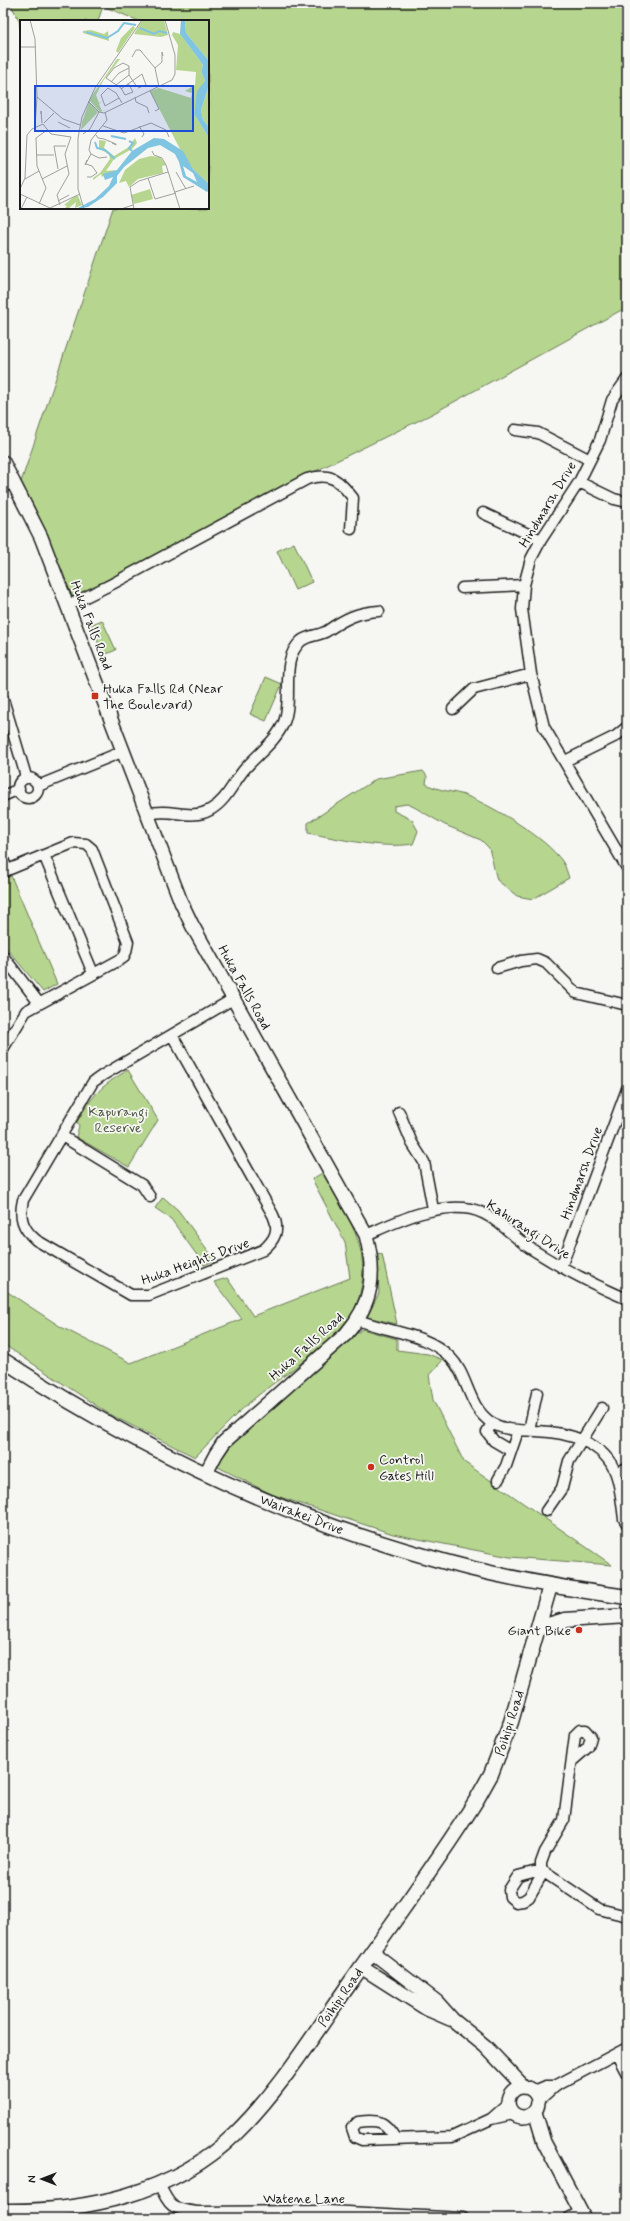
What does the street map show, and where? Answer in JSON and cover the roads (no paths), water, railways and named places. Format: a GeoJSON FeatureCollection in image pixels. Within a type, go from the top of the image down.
{"type":"FeatureCollection","features":[{"type":"Feature","properties":{"kind":"main road","name":"Wairakei Drive"},"geometry":{"type":"LineString","coordinates":[[3,1360],[90,1412],[206,1473],[259,1498],[352,1534],[428,1558],[550,1586],[627,1597]]}},
{"type":"Feature","properties":{"kind":"main road","name":"Poihipi Road"},"geometry":{"type":"LineString","coordinates":[[3,2210],[77,2207],[125,2196],[159,2184],[209,2154],[233,2135],[255,2113],[290,2068],[372,1952],[463,1821],[491,1774],[511,1722],[550,1586]]}},
{"type":"Feature","properties":{"kind":"main road"},"geometry":{"type":"LineString","coordinates":[[538,1628],[565,1620],[627,1616]]}},
{"type":"Feature","properties":{"kind":"street","name":"Hindmarsh Drive"},"geometry":{"type":"LineString","coordinates":[[627,379],[612,400],[600,440],[579,482],[540,540],[531,559],[524,585],[523,624],[530,674],[544,727],[627,868]]}},
{"type":"Feature","properties":{"kind":"street"},"geometry":{"type":"LineString","coordinates":[[515,430],[538,433],[590,460]]}},
{"type":"Feature","properties":{"kind":"street","name":"Huka Falls Road"},"geometry":{"type":"LineString","coordinates":[[3,462],[8,485],[41,537],[181,902],[233,999],[366,1235],[371,1254],[371,1286],[358,1320],[346,1334],[224,1442],[206,1473]]}},
{"type":"Feature","properties":{"kind":"street"},"geometry":{"type":"LineString","coordinates":[[67,606],[112,584],[307,479],[318,476],[334,478],[341,483],[353,498],[351,529]]}},
{"type":"Feature","properties":{"kind":"street"},"geometry":{"type":"LineString","coordinates":[[579,482],[614,499],[627,502]]}},
{"type":"Feature","properties":{"kind":"street"},"geometry":{"type":"LineString","coordinates":[[483,513],[540,540]]}},
{"type":"Feature","properties":{"kind":"street"},"geometry":{"type":"LineString","coordinates":[[462,588],[524,585]]}},
{"type":"Feature","properties":{"kind":"street"},"geometry":{"type":"LineString","coordinates":[[148,814],[158,811],[168,811],[197,815],[209,811],[220,803],[243,771],[277,734],[284,722],[288,705],[289,660],[294,650],[302,640],[325,632],[349,616],[379,611]]}},
{"type":"Feature","properties":{"kind":"street"},"geometry":{"type":"LineString","coordinates":[[453,709],[474,689],[530,674]]}},
{"type":"Feature","properties":{"kind":"street"},"geometry":{"type":"LineString","coordinates":[[3,699],[25,773],[25,778],[20,783],[19,790],[25,797],[32,797],[37,793],[38,786],[35,780],[25,778]]}},
{"type":"Feature","properties":{"kind":"street"},"geometry":{"type":"LineString","coordinates":[[565,761],[616,736],[627,727]]}},
{"type":"Feature","properties":{"kind":"street"},"geometry":{"type":"LineString","coordinates":[[38,786],[124,751]]}},
{"type":"Feature","properties":{"kind":"street"},"geometry":{"type":"LineString","coordinates":[[3,796],[19,790]]}},
{"type":"Feature","properties":{"kind":"street"},"geometry":{"type":"LineString","coordinates":[[3,859],[5,871],[73,843],[86,844],[92,849],[128,942],[123,958],[39,1003],[26,1012],[6,1036],[3,1049]]}},
{"type":"Feature","properties":{"kind":"street"},"geometry":{"type":"LineString","coordinates":[[44,855],[93,973]]}},
{"type":"Feature","properties":{"kind":"street"},"geometry":{"type":"LineString","coordinates":[[3,956],[39,1003]]}},
{"type":"Feature","properties":{"kind":"street"},"geometry":{"type":"LineString","coordinates":[[497,968],[520,961],[537,959],[546,963],[576,993],[627,1005]]}},
{"type":"Feature","properties":{"kind":"street","name":"Huka Heights Drive"},"geometry":{"type":"LineString","coordinates":[[172,1035],[273,1215],[277,1224],[276,1234],[272,1243],[263,1250],[149,1295],[135,1296],[123,1292],[36,1240],[27,1231],[21,1220],[20,1211],[23,1200],[93,1082],[172,1035],[233,999]]}},
{"type":"Feature","properties":{"kind":"street","name":"Hindmarsh Drive"},"geometry":{"type":"LineString","coordinates":[[561,1268],[627,1089]]}},
{"type":"Feature","properties":{"kind":"street"},"geometry":{"type":"LineString","coordinates":[[399,1112],[412,1143],[424,1162],[433,1209]]}},
{"type":"Feature","properties":{"kind":"street"},"geometry":{"type":"LineString","coordinates":[[62,1136],[142,1185],[150,1197]]}},
{"type":"Feature","properties":{"kind":"street","name":"Kahurangi Drive"},"geometry":{"type":"LineString","coordinates":[[366,1235],[433,1209],[464,1208],[481,1213],[493,1219],[531,1249],[561,1268],[627,1299]]}},
{"type":"Feature","properties":{"kind":"street"},"geometry":{"type":"LineString","coordinates":[[358,1320],[424,1340],[442,1351],[451,1358],[459,1371],[472,1402],[492,1423],[518,1431],[529,1430],[582,1439],[595,1446],[606,1457],[616,1473],[624,1519],[627,1524]]}},
{"type":"Feature","properties":{"kind":"street"},"geometry":{"type":"LineString","coordinates":[[529,1430],[537,1393]]}},
{"type":"Feature","properties":{"kind":"street"},"geometry":{"type":"LineString","coordinates":[[546,1511],[562,1488],[569,1461],[602,1408]]}},
{"type":"Feature","properties":{"kind":"street"},"geometry":{"type":"LineString","coordinates":[[492,1423],[487,1432],[494,1441],[511,1452]]}},
{"type":"Feature","properties":{"kind":"street"},"geometry":{"type":"LineString","coordinates":[[498,1480],[506,1466],[518,1431]]}},
{"type":"Feature","properties":{"kind":"street"},"geometry":{"type":"LineString","coordinates":[[616,1473],[627,1468]]}},
{"type":"Feature","properties":{"kind":"street"},"geometry":{"type":"LineString","coordinates":[[572,1761],[564,1820],[545,1852],[541,1870],[599,1909],[627,1916]]}},
{"type":"Feature","properties":{"kind":"street"},"geometry":{"type":"LineString","coordinates":[[372,1952],[437,2002],[453,2020],[485,2046],[503,2067],[503,2075],[523,2102],[582,2215],[569,2218]]}},
{"type":"Feature","properties":{"kind":"street"},"geometry":{"type":"LineString","coordinates":[[361,1967],[427,2010],[453,2020]]}},
{"type":"Feature","properties":{"kind":"street"},"geometry":{"type":"LineString","coordinates":[[395,2138],[452,2137],[523,2102],[546,2086],[555,2086],[617,2055],[627,2048]]}},
{"type":"Feature","properties":{"kind":"street"},"geometry":{"type":"LineString","coordinates":[[617,2055],[627,2074]]}},
{"type":"Feature","properties":{"kind":"street","name":"Watene Lane"},"geometry":{"type":"LineString","coordinates":[[159,2184],[169,2204],[178,2210],[196,2212],[336,2211],[463,2218]]}},
{"type":"Feature","properties":{"kind":"place","name":"Huka Falls Rd (Near The Boulevard)"},"geometry":{"type":"Point","coordinates":[95,696]}},
{"type":"Feature","properties":{"kind":"place","name":"Control Gates Hill"},"geometry":{"type":"Point","coordinates":[371,1467]}},
{"type":"Feature","properties":{"kind":"place","name":"Giant Bike"},"geometry":{"type":"Point","coordinates":[579,1630]}},
{"type":"Feature","properties":{"kind":"park label","name":"Kapurangi Reserve"},"geometry":{"type":"Point","coordinates":[118,1120]}}]}
